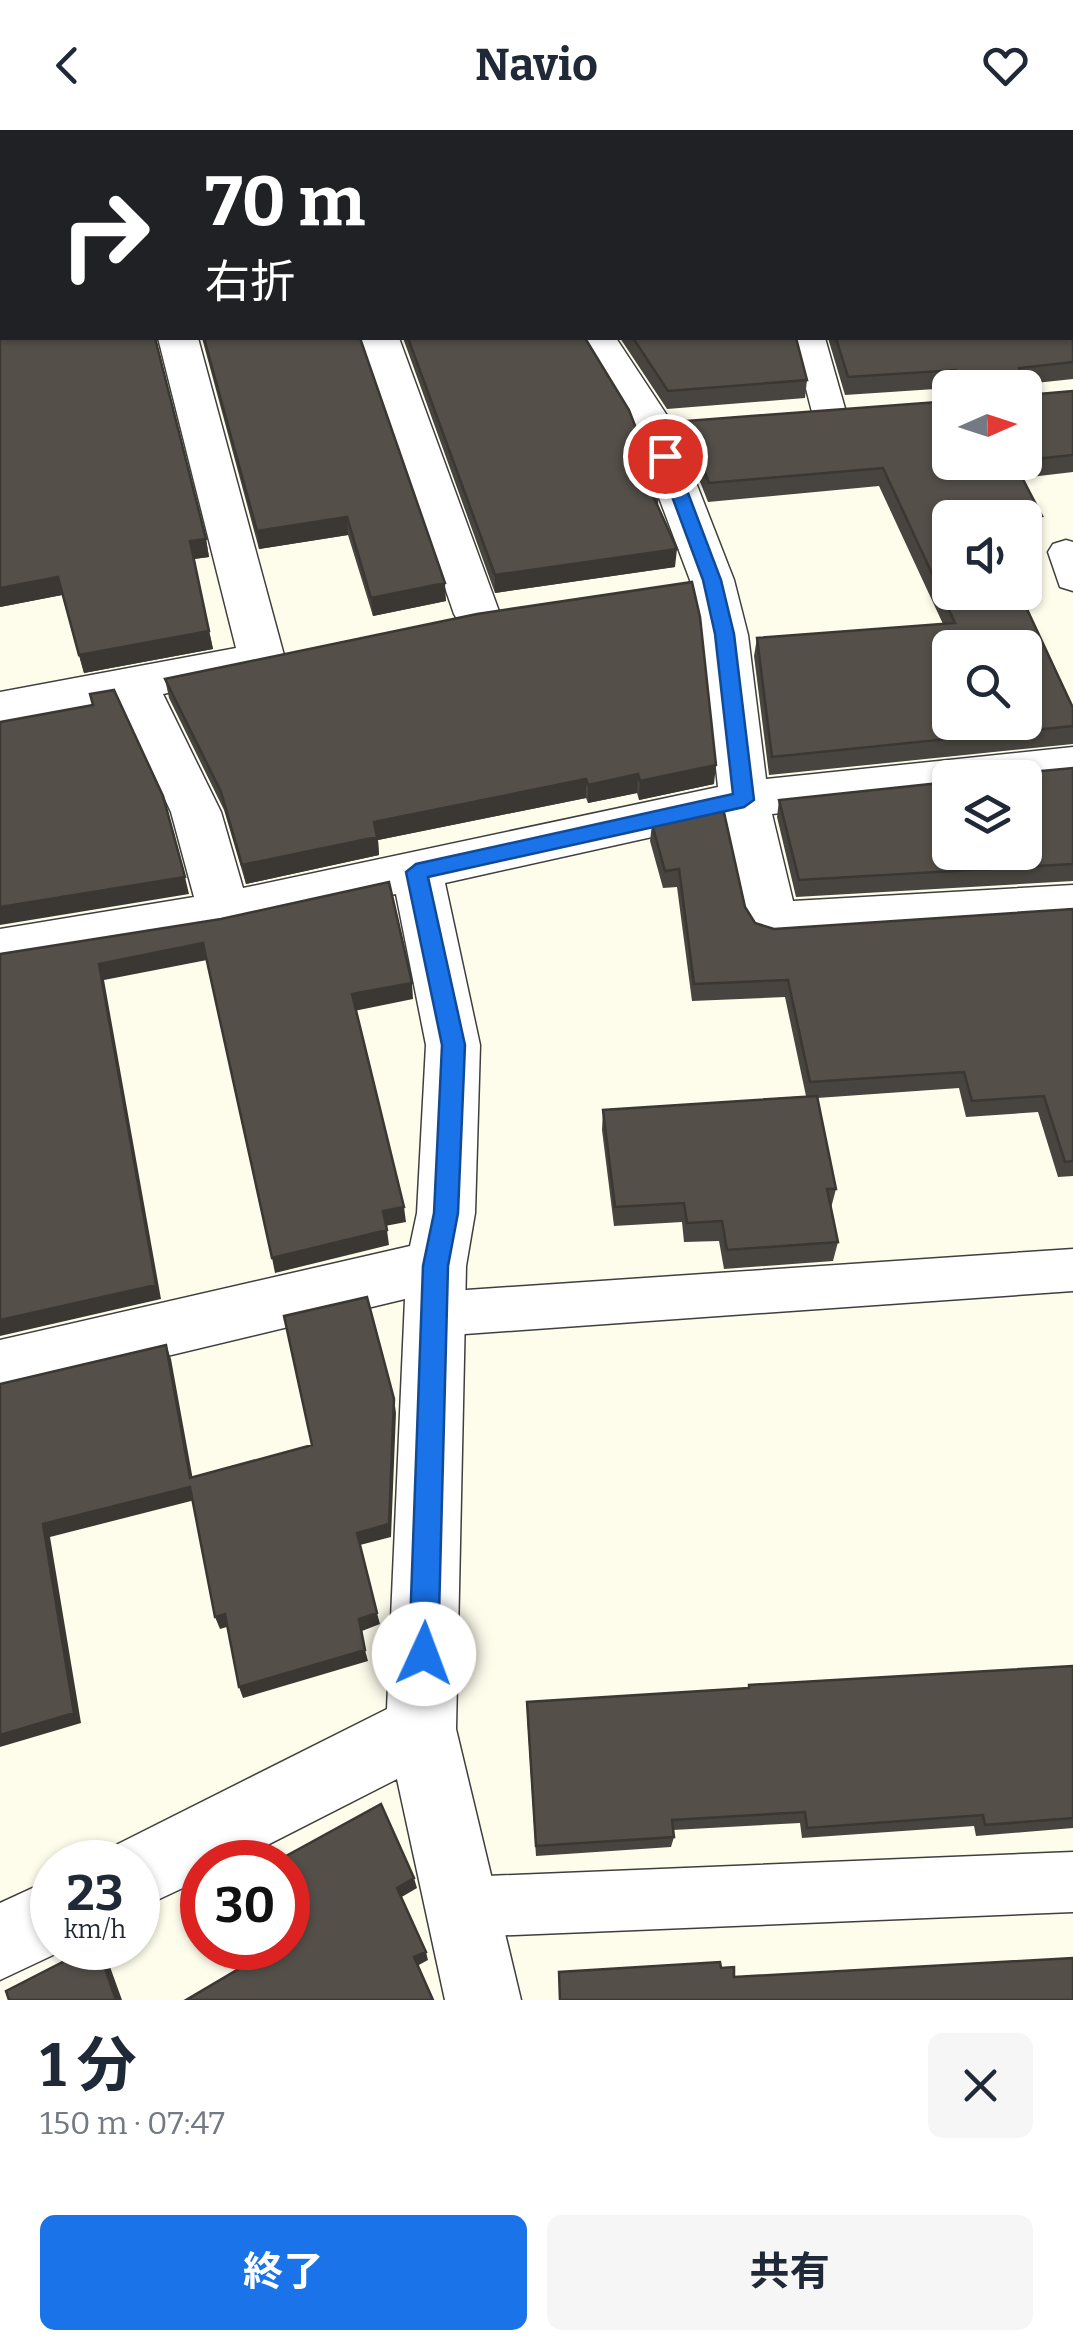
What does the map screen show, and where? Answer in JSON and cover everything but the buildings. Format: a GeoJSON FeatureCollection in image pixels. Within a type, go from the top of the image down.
{"type":"FeatureCollection","features":[{"type":"Feature","properties":{"kind":"street"},"geometry":{"type":"LineString","coordinates":[[0,708],[282,655],[179,340]]}},
{"type":"Feature","properties":{"kind":"street"},"geometry":{"type":"LineString","coordinates":[[379,340],[477,615]]}},
{"type":"Feature","properties":{"kind":"street"},"geometry":{"type":"LineString","coordinates":[[598,340],[673,424],[693,583],[725,634],[744,800],[772,922],[1073,904]]}},
{"type":"Feature","properties":{"kind":"street"},"geometry":{"type":"LineString","coordinates":[[136,685],[196,812],[224,912]]}},
{"type":"Feature","properties":{"kind":"street"},"geometry":{"type":"LineString","coordinates":[[0,949],[224,912],[744,800],[1073,764]]}},
{"type":"Feature","properties":{"kind":"street"},"geometry":{"type":"LineString","coordinates":[[416,872],[453,1045],[446,1213],[436,1290],[421,1729],[483,2000]]}},
{"type":"Feature","properties":{"kind":"street"},"geometry":{"type":"LineString","coordinates":[[0,1368],[436,1290]]}},
{"type":"Feature","properties":{"kind":"street"},"geometry":{"type":"LineString","coordinates":[[160,1862],[421,1729]]}},
{"type":"Feature","properties":{"kind":"street"},"geometry":{"type":"LineString","coordinates":[[0,1943],[30,1927]]}},
{"type":"Feature","properties":{"kind":"lane"},"geometry":{"type":"LineString","coordinates":[[810,340],[828,412]]}},
{"type":"Feature","properties":{"kind":"lane"},"geometry":{"type":"LineString","coordinates":[[436,1290],[1073,1270]]}},
{"type":"Feature","properties":{"kind":"lane"},"geometry":{"type":"LineString","coordinates":[[463,1907],[1073,1882]]}},
{"type":"Feature","properties":{"kind":"route"},"geometry":{"type":"LineString","coordinates":[[424,1654],[436,1266],[446,1213],[453,1045],[416,872],[744,800],[725,634],[712,580],[665,456]]}}]}
